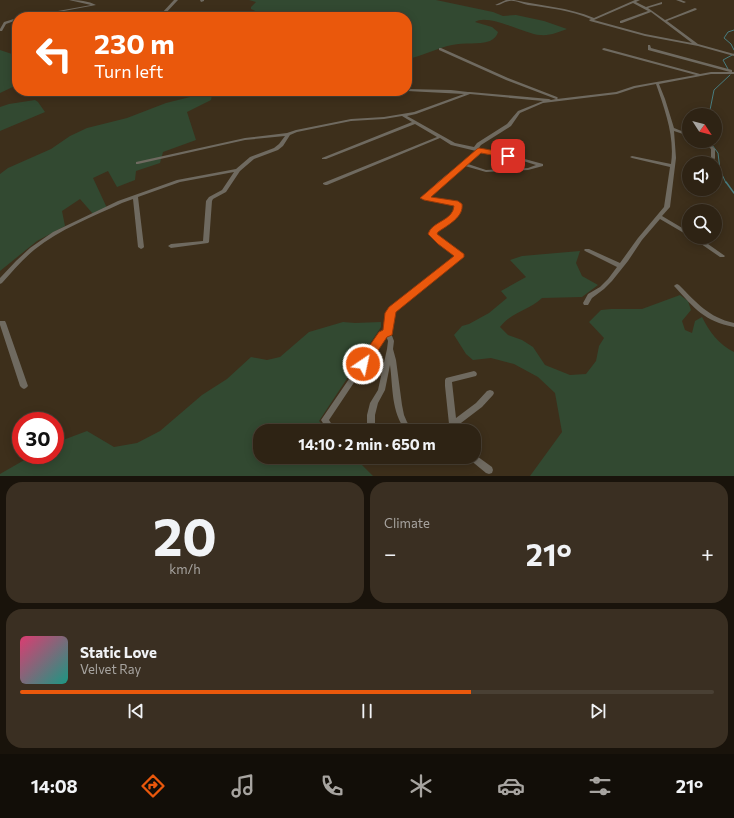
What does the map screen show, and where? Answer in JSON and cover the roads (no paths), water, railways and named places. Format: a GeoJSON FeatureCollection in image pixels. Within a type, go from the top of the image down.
{"type":"FeatureCollection","features":[{"type":"Feature","properties":{"kind":"street"},"geometry":{"type":"LineString","coordinates":[[54,12],[94,5],[71,0]]}},
{"type":"Feature","properties":{"kind":"street"},"geometry":{"type":"LineString","coordinates":[[165,12],[176,0]]}},
{"type":"Feature","properties":{"kind":"street"},"geometry":{"type":"LineString","coordinates":[[497,5],[509,0],[529,5],[565,8],[580,12],[594,19],[592,20],[633,32],[698,45],[734,55]]}},
{"type":"Feature","properties":{"kind":"street"},"geometry":{"type":"LineString","coordinates":[[594,19],[638,0]]}},
{"type":"Feature","properties":{"kind":"street"},"geometry":{"type":"LineString","coordinates":[[678,0],[684,2]]}},
{"type":"Feature","properties":{"kind":"street"},"geometry":{"type":"LineString","coordinates":[[633,2],[651,11],[698,45]]}},
{"type":"Feature","properties":{"kind":"street"},"geometry":{"type":"LineString","coordinates":[[646,8],[661,3]]}},
{"type":"Feature","properties":{"kind":"street"},"geometry":{"type":"LineString","coordinates":[[664,21],[695,9]]}},
{"type":"Feature","properties":{"kind":"street"},"geometry":{"type":"LineString","coordinates":[[621,22],[651,11]]}},
{"type":"Feature","properties":{"kind":"street"},"geometry":{"type":"LineString","coordinates":[[2,30],[5,23],[12,21]]}},
{"type":"Feature","properties":{"kind":"street"},"geometry":{"type":"LineString","coordinates":[[649,46],[649,49],[734,72]]}},
{"type":"Feature","properties":{"kind":"street"},"geometry":{"type":"LineString","coordinates":[[604,48],[700,75]]}},
{"type":"Feature","properties":{"kind":"street"},"geometry":{"type":"LineString","coordinates":[[440,49],[507,79],[560,99]]}},
{"type":"Feature","properties":{"kind":"street"},"geometry":{"type":"LineString","coordinates":[[371,424],[371,415],[374,403],[381,390],[390,349],[391,341],[388,333],[390,313],[459,257],[457,252],[441,242],[433,234],[434,230],[452,218],[458,208],[458,204],[424,198],[464,164],[477,150],[479,144],[509,126],[519,112],[534,105],[552,100],[617,93],[634,87],[700,75],[734,72]]}},
{"type":"Feature","properties":{"kind":"street"},"geometry":{"type":"LineString","coordinates":[[586,303],[590,296],[602,288],[621,266],[640,239],[667,207],[674,154],[672,129],[657,83]]}},
{"type":"Feature","properties":{"kind":"street"},"geometry":{"type":"LineString","coordinates":[[412,91],[425,92],[452,91],[552,100]]}},
{"type":"Feature","properties":{"kind":"street"},"geometry":{"type":"LineString","coordinates":[[138,163],[245,139],[288,134],[303,129],[351,120],[378,119],[403,115],[439,105],[470,93]]}},
{"type":"Feature","properties":{"kind":"street"},"geometry":{"type":"LineString","coordinates":[[403,115],[453,144],[541,165],[528,169],[486,171],[464,164]]}},
{"type":"Feature","properties":{"kind":"street"},"geometry":{"type":"LineString","coordinates":[[324,158],[415,122]]}},
{"type":"Feature","properties":{"kind":"street"},"geometry":{"type":"LineString","coordinates":[[672,129],[682,133]]}},
{"type":"Feature","properties":{"kind":"street"},"geometry":{"type":"LineString","coordinates":[[171,246],[206,242],[209,201],[211,198],[224,191],[238,170],[252,158],[276,149],[281,145],[288,134]]}},
{"type":"Feature","properties":{"kind":"street"},"geometry":{"type":"LineString","coordinates":[[325,184],[440,137]]}},
{"type":"Feature","properties":{"kind":"street"},"geometry":{"type":"LineString","coordinates":[[632,157],[673,166]]}},
{"type":"Feature","properties":{"kind":"street"},"geometry":{"type":"LineString","coordinates":[[0,282],[18,262],[51,236],[135,197],[184,180],[238,170]]}},
{"type":"Feature","properties":{"kind":"street"},"geometry":{"type":"LineString","coordinates":[[135,197],[141,247]]}},
{"type":"Feature","properties":{"kind":"street"},"geometry":{"type":"LineString","coordinates":[[660,217],[682,230]]}},
{"type":"Feature","properties":{"kind":"street"},"geometry":{"type":"LineString","coordinates":[[704,244],[722,256]]}},
{"type":"Feature","properties":{"kind":"street"},"geometry":{"type":"LineString","coordinates":[[587,250],[621,266]]}},
{"type":"Feature","properties":{"kind":"street"},"geometry":{"type":"LineString","coordinates":[[677,286],[711,318],[720,323],[734,324]]}},
{"type":"Feature","properties":{"kind":"street"},"geometry":{"type":"LineString","coordinates":[[0,323],[3,322],[24,386]]}},
{"type":"Feature","properties":{"kind":"street"},"geometry":{"type":"LineString","coordinates":[[328,424],[325,420],[379,340],[383,335],[388,333]]}},
{"type":"Feature","properties":{"kind":"street"},"geometry":{"type":"LineString","coordinates":[[390,349],[394,364],[401,417],[404,424]]}},
{"type":"Feature","properties":{"kind":"street"},"geometry":{"type":"LineString","coordinates":[[454,424],[448,394],[448,380],[474,374]]}},
{"type":"Feature","properties":{"kind":"street"},"geometry":{"type":"LineString","coordinates":[[459,424],[490,394]]}},
{"type":"Feature","properties":{"kind":"street"},"geometry":{"type":"LineString","coordinates":[[481,464],[489,470]]}},
{"type":"Feature","properties":{"kind":"waterway"},"geometry":{"type":"LineString","coordinates":[[734,30],[728,32],[724,38],[731,44],[734,50]]}},
{"type":"Feature","properties":{"kind":"waterway"},"geometry":{"type":"LineString","coordinates":[[728,69],[723,60],[734,54]]}},
{"type":"Feature","properties":{"kind":"waterway"},"geometry":{"type":"LineString","coordinates":[[710,108],[714,90],[730,75]]}},
{"type":"Feature","properties":{"kind":"waterway"},"geometry":{"type":"LineString","coordinates":[[714,148],[718,153],[720,170],[726,183]]}},
{"type":"Feature","properties":{"kind":"waterway"},"geometry":{"type":"LineString","coordinates":[[726,182],[734,193]]}}]}
